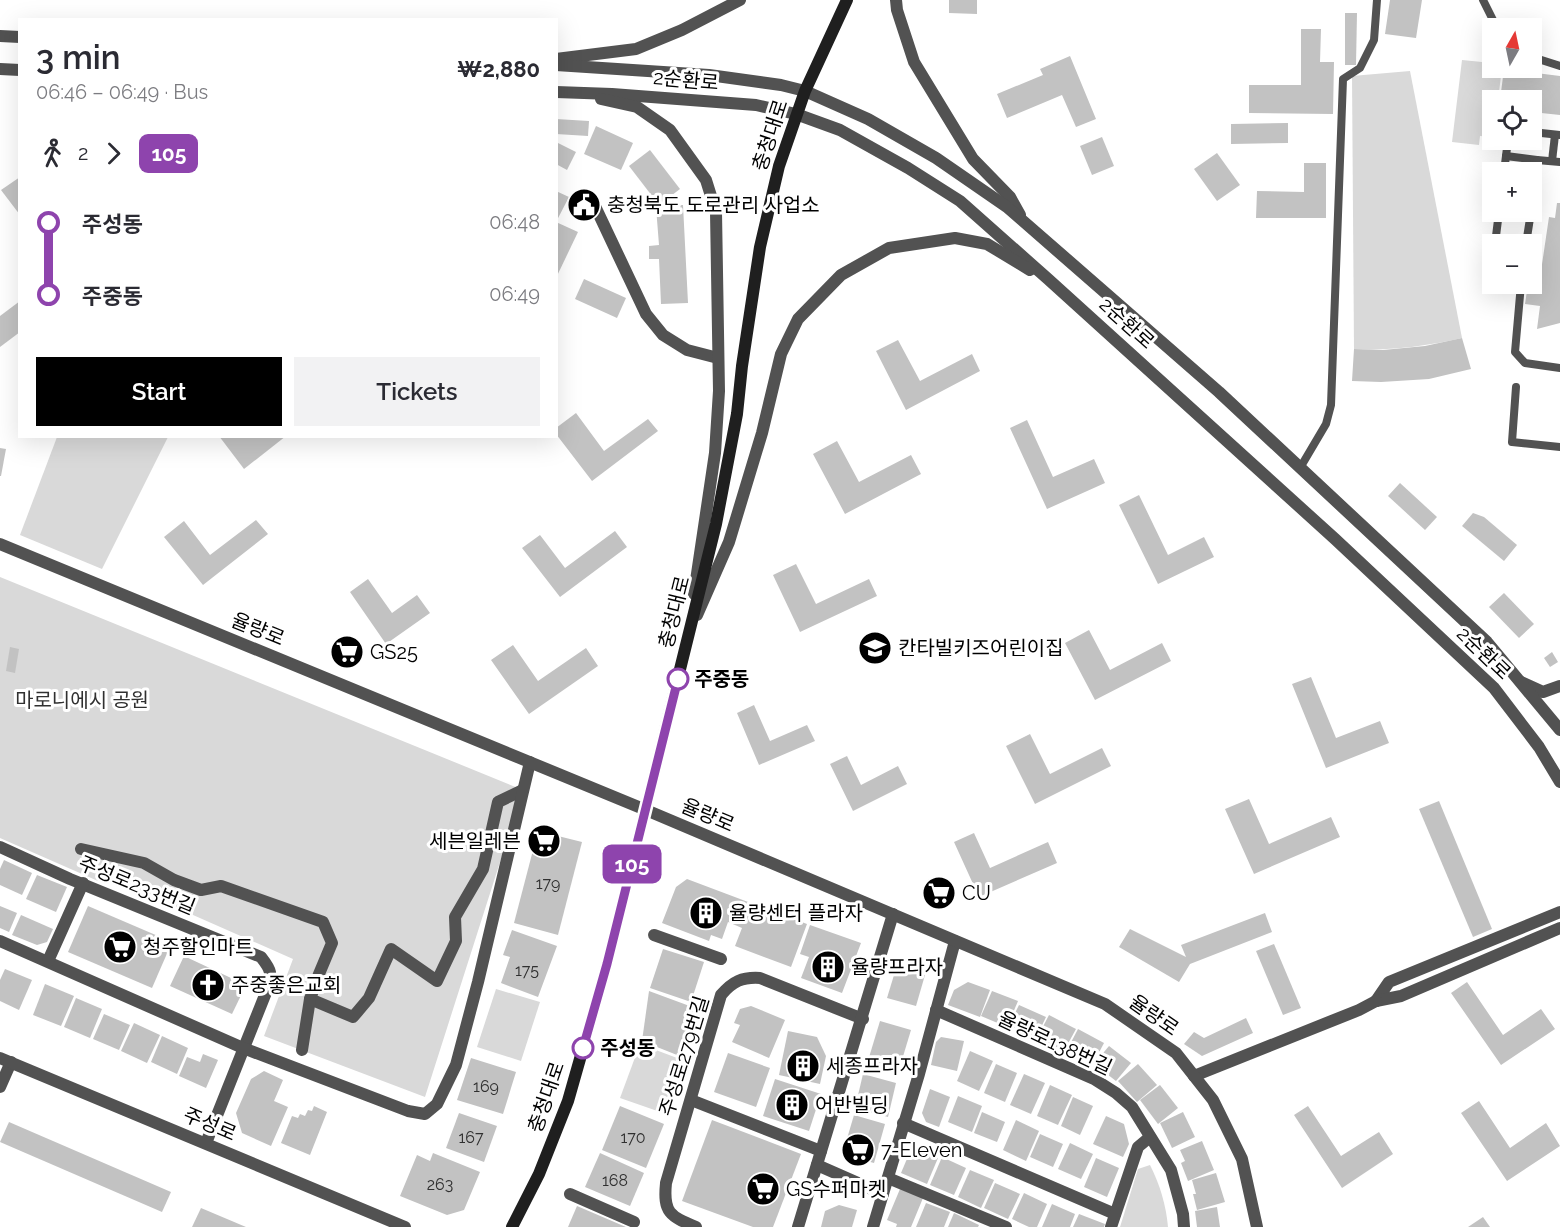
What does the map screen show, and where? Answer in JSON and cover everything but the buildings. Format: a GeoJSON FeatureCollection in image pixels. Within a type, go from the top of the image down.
{"type":"FeatureCollection","features":[{"type":"Feature","properties":{"kind":"main road","name":"충청대로"},"geometry":{"type":"LineString","coordinates":[[512,1227],[539,1174],[568,1101],[607,964],[646,810],[716,524],[735,425],[760,246],[778,166],[805,91],[847,0]]}},
{"type":"Feature","properties":{"kind":"street"},"geometry":{"type":"LineString","coordinates":[[558,59],[636,49],[682,30],[740,0]]}},
{"type":"Feature","properties":{"kind":"street"},"geometry":{"type":"LineString","coordinates":[[896,0],[897,10],[914,62],[973,159],[1010,197],[1024,221]]}},
{"type":"Feature","properties":{"kind":"street"},"geometry":{"type":"LineString","coordinates":[[0,36],[18,37]]}},
{"type":"Feature","properties":{"kind":"street","name":"2순환로"},"geometry":{"type":"LineString","coordinates":[[558,65],[710,75],[781,85],[805,91],[868,119],[936,158],[1024,221],[1219,392],[1487,642],[1560,730]]}},
{"type":"Feature","properties":{"kind":"street"},"geometry":{"type":"LineString","coordinates":[[0,69],[18,70]]}},
{"type":"Feature","properties":{"kind":"street","name":"2순환로"},"geometry":{"type":"LineString","coordinates":[[558,92],[612,93],[756,105],[796,114],[840,130],[908,168],[960,201],[1057,286],[1335,539],[1494,688],[1539,747],[1560,782]]}},
{"type":"Feature","properties":{"kind":"street"},"geometry":{"type":"LineString","coordinates":[[574,92],[637,107],[670,130],[706,180],[716,212],[719,391],[714,453],[688,635]]}},
{"type":"Feature","properties":{"kind":"street"},"geometry":{"type":"LineString","coordinates":[[594,204],[646,314],[663,335],[687,350],[718,358]]}},
{"type":"Feature","properties":{"kind":"street"},"geometry":{"type":"LineString","coordinates":[[688,635],[729,542],[762,433],[781,354],[798,319],[841,275],[889,248],[955,238],[987,244],[1057,286]]}},
{"type":"Feature","properties":{"kind":"street","name":"율량로"},"geometry":{"type":"LineString","coordinates":[[0,544],[646,810],[1105,1004],[1176,1053],[1213,1100],[1242,1159],[1257,1227]]}},
{"type":"Feature","properties":{"kind":"street"},"geometry":{"type":"LineString","coordinates":[[1521,682],[1543,692],[1560,686]]}},
{"type":"Feature","properties":{"kind":"street"},"geometry":{"type":"LineString","coordinates":[[0,941],[243,1048],[408,1111],[425,1114],[436,1104],[456,1065],[530,762]]}},
{"type":"Feature","properties":{"kind":"street"},"geometry":{"type":"LineString","coordinates":[[310,999],[353,1017],[369,998],[391,949],[437,981],[456,940],[455,917],[483,869],[498,802],[523,790]]}},
{"type":"Feature","properties":{"kind":"street","name":"주성로233번길"},"geometry":{"type":"LineString","coordinates":[[0,847],[261,957],[271,975],[243,1048]]}},
{"type":"Feature","properties":{"kind":"street"},"geometry":{"type":"LineString","coordinates":[[81,849],[144,863],[174,880],[201,890],[221,886],[323,922],[332,942],[310,999],[302,1050]]}},
{"type":"Feature","properties":{"kind":"street"},"geometry":{"type":"LineString","coordinates":[[48,961],[83,883]]}},
{"type":"Feature","properties":{"kind":"street"},"geometry":{"type":"LineString","coordinates":[[1376,1001],[1389,982],[1560,912]]}},
{"type":"Feature","properties":{"kind":"street"},"geometry":{"type":"LineString","coordinates":[[798,1227],[893,915]]}},
{"type":"Feature","properties":{"kind":"street"},"geometry":{"type":"LineString","coordinates":[[1194,1076],[1359,1010],[1376,1001],[1401,996],[1560,928]]}},
{"type":"Feature","properties":{"kind":"street"},"geometry":{"type":"LineString","coordinates":[[654,935],[721,959]]}},
{"type":"Feature","properties":{"kind":"street"},"geometry":{"type":"LineString","coordinates":[[873,1227],[956,941]]}},
{"type":"Feature","properties":{"kind":"street","name":"주성로279번길"},"geometry":{"type":"LineString","coordinates":[[696,1227],[674,1218],[667,1209],[666,1183],[721,995],[731,984],[744,977],[760,978],[863,1019]]}},
{"type":"Feature","properties":{"kind":"street","name":"율량로138번길"},"geometry":{"type":"LineString","coordinates":[[936,1010],[1094,1079],[1116,1093],[1132,1107],[1171,1170],[1183,1214],[1184,1227]]}},
{"type":"Feature","properties":{"kind":"street"},"geometry":{"type":"LineString","coordinates":[[206,1143],[243,1048]]}},
{"type":"Feature","properties":{"kind":"street"},"geometry":{"type":"LineString","coordinates":[[0,1087],[5,1060]]}},
{"type":"Feature","properties":{"kind":"street","name":"주성로"},"geometry":{"type":"LineString","coordinates":[[5,1060],[405,1227]]}},
{"type":"Feature","properties":{"kind":"street"},"geometry":{"type":"LineString","coordinates":[[691,1100],[821,1151]]}},
{"type":"Feature","properties":{"kind":"street"},"geometry":{"type":"LineString","coordinates":[[903,1123],[1115,1214]]}},
{"type":"Feature","properties":{"kind":"street"},"geometry":{"type":"LineString","coordinates":[[1111,1227],[1138,1147],[1150,1137]]}},
{"type":"Feature","properties":{"kind":"street"},"geometry":{"type":"LineString","coordinates":[[817,1165],[883,1194]]}},
{"type":"Feature","properties":{"kind":"street"},"geometry":{"type":"LineString","coordinates":[[888,1178],[1006,1227]]}},
{"type":"Feature","properties":{"kind":"street"},"geometry":{"type":"LineString","coordinates":[[570,1194],[634,1222]]}},
{"type":"Feature","properties":{"kind":"lane"},"geometry":{"type":"LineString","coordinates":[[1300,468],[1326,424],[1331,405],[1342,79],[1360,68],[1374,40],[1377,0]]}},
{"type":"Feature","properties":{"kind":"lane"},"geometry":{"type":"LineString","coordinates":[[1483,0],[1492,18]]}},
{"type":"Feature","properties":{"kind":"lane"},"geometry":{"type":"LineString","coordinates":[[1542,60],[1560,66]]}},
{"type":"Feature","properties":{"kind":"lane"},"geometry":{"type":"LineString","coordinates":[[1506,156],[1556,162],[1558,135],[1542,133]]}},
{"type":"Feature","properties":{"kind":"lane"},"geometry":{"type":"LineString","coordinates":[[1505,162],[1507,150]]}},
{"type":"Feature","properties":{"kind":"lane"},"geometry":{"type":"LineString","coordinates":[[1520,294],[1515,352],[1525,363],[1560,368]]}},
{"type":"Feature","properties":{"kind":"lane"},"geometry":{"type":"LineString","coordinates":[[1516,387],[1512,442],[1560,447]]}},
{"type":"Feature","properties":{"kind":"green space"},"geometry":{"type":"Polygon","coordinates":[[[1462,60],[1482,62],[1482,78],[1501,78],[1499,90],[1482,90],[1482,136],[1480,136],[1479,145],[1452,142],[1462,60]]]}},
{"type":"Feature","properties":{"kind":"green space"},"geometry":{"type":"Polygon","coordinates":[[[1410,71],[1462,338],[1409,347],[1354,349],[1352,76],[1410,71]]]}},
{"type":"Feature","properties":{"kind":"green space"},"geometry":{"type":"Polygon","coordinates":[[[57,438],[168,438],[102,569],[20,535],[57,438]]]}},
{"type":"Feature","properties":{"kind":"green space","name":"마로니에시 공원"},"geometry":{"type":"Polygon","coordinates":[[[0,577],[523,790],[425,1097],[264,1036],[293,959],[100,874],[98,881],[0,838],[0,577]]]}},
{"type":"Feature","properties":{"kind":"green space"},"geometry":{"type":"Polygon","coordinates":[[[496,989],[540,1002],[521,1061],[477,1047],[496,989]]]}},
{"type":"Feature","properties":{"kind":"green space"},"geometry":{"type":"Polygon","coordinates":[[[640,1044],[685,1061],[666,1114],[620,1098],[640,1044]]]}},
{"type":"Feature","properties":{"kind":"green space"},"geometry":{"type":"Polygon","coordinates":[[[1150,1165],[1162,1195],[1168,1227],[1120,1227],[1138,1169],[1150,1165]]]}},
{"type":"Feature","properties":{"kind":"bus line","name":"105"},"geometry":{"type":"LineString","coordinates":[[583,1048],[607,964],[678,679]]}},
{"type":"Feature","properties":{"kind":"place","name":"충청북도 도로관리 사업소"},"geometry":{"type":"Point","coordinates":[584,205]}},
{"type":"Feature","properties":{"kind":"place","name":"칸타빌키즈어린이집"},"geometry":{"type":"Point","coordinates":[875,648]}},
{"type":"Feature","properties":{"kind":"place","name":"GS25"},"geometry":{"type":"Point","coordinates":[347,652]}},
{"type":"Feature","properties":{"kind":"place","name":"주중동"},"geometry":{"type":"Point","coordinates":[678,679]}},
{"type":"Feature","properties":{"kind":"place","name":"세븐일레븐"},"geometry":{"type":"Point","coordinates":[544,841]}},
{"type":"Feature","properties":{"kind":"place","name":"CU"},"geometry":{"type":"Point","coordinates":[939,893]}},
{"type":"Feature","properties":{"kind":"place","name":"율량센터 플라자"},"geometry":{"type":"Point","coordinates":[706,913]}},
{"type":"Feature","properties":{"kind":"place","name":"청주할인마트"},"geometry":{"type":"Point","coordinates":[120,947]}},
{"type":"Feature","properties":{"kind":"place","name":"율량프라자"},"geometry":{"type":"Point","coordinates":[828,967]}},
{"type":"Feature","properties":{"kind":"place","name":"주중좋은교회"},"geometry":{"type":"Point","coordinates":[208,985]}},
{"type":"Feature","properties":{"kind":"place","name":"주성동"},"geometry":{"type":"Point","coordinates":[583,1048]}},
{"type":"Feature","properties":{"kind":"place","name":"세종프라자"},"geometry":{"type":"Point","coordinates":[803,1066]}},
{"type":"Feature","properties":{"kind":"place","name":"어반빌딩"},"geometry":{"type":"Point","coordinates":[792,1105]}},
{"type":"Feature","properties":{"kind":"place","name":"7-Eleven"},"geometry":{"type":"Point","coordinates":[858,1150]}},
{"type":"Feature","properties":{"kind":"place","name":"GS수퍼마켓"},"geometry":{"type":"Point","coordinates":[763,1189]}}]}
